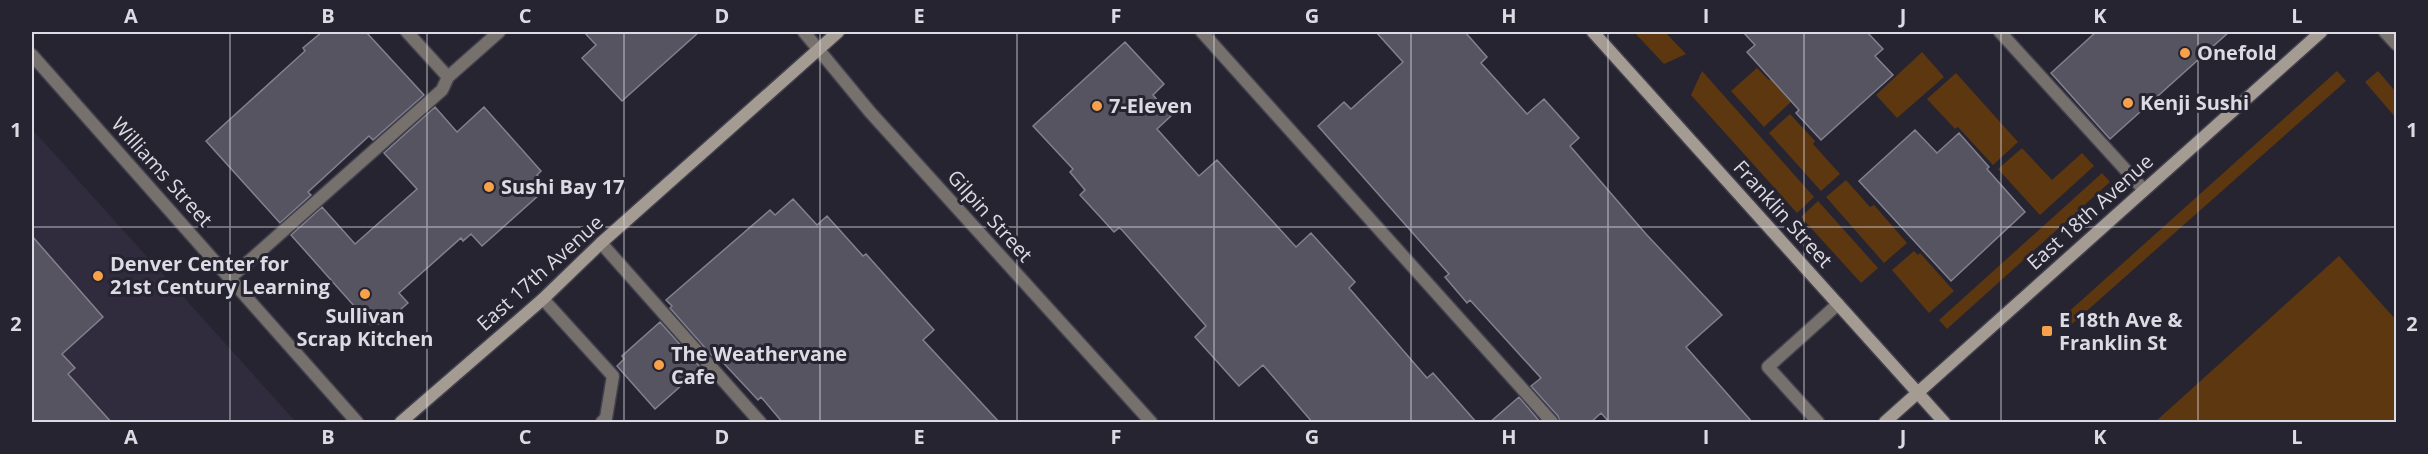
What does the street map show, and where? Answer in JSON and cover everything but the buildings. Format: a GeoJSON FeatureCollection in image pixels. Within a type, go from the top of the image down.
{"type":"FeatureCollection","features":[{"type":"Feature","properties":{"kind":"main road","name":"East 17th Avenue"},"geometry":{"type":"LineString","coordinates":[[401,423],[543,299],[601,243],[838,32]]}},
{"type":"Feature","properties":{"kind":"main road","name":"Franklin Street"},"geometry":{"type":"LineString","coordinates":[[1593,32],[1944,423]]}},
{"type":"Feature","properties":{"kind":"main road","name":"East 18th Avenue"},"geometry":{"type":"LineString","coordinates":[[1885,423],[2321,32]]}},
{"type":"Feature","properties":{"kind":"street"},"geometry":{"type":"LineString","coordinates":[[407,32],[448,77]]}},
{"type":"Feature","properties":{"kind":"street"},"geometry":{"type":"LineString","coordinates":[[230,278],[442,90],[448,77],[499,32]]}},
{"type":"Feature","properties":{"kind":"street","name":"Gilpin Street"},"geometry":{"type":"LineString","coordinates":[[804,32],[870,112],[1151,423]]}},
{"type":"Feature","properties":{"kind":"street"},"geometry":{"type":"LineString","coordinates":[[1202,32],[1552,423]]}},
{"type":"Feature","properties":{"kind":"street"},"geometry":{"type":"LineString","coordinates":[[2001,32],[2144,190]]}},
{"type":"Feature","properties":{"kind":"street"},"geometry":{"type":"LineString","coordinates":[[2385,32],[2397,44]]}},
{"type":"Feature","properties":{"kind":"street","name":"Williams Street"},"geometry":{"type":"LineString","coordinates":[[32,55],[357,423]]}},
{"type":"Feature","properties":{"kind":"street"},"geometry":{"type":"LineString","coordinates":[[601,243],[760,423]]}},
{"type":"Feature","properties":{"kind":"street"},"geometry":{"type":"LineString","coordinates":[[543,299],[613,375],[606,418],[602,423]]}},
{"type":"Feature","properties":{"kind":"street"},"geometry":{"type":"LineString","coordinates":[[1818,423],[1768,367],[1838,304]]}},
{"type":"Feature","properties":{"kind":"shaded area"},"geometry":{"type":"Polygon","coordinates":[[[1634,32],[1665,32],[1686,54],[1664,64],[1634,32]]]}},
{"type":"Feature","properties":{"kind":"shaded area"},"geometry":{"type":"Polygon","coordinates":[[[1922,52],[1944,77],[1897,118],[1876,95],[1922,52]]]}},
{"type":"Feature","properties":{"kind":"shaded area"},"geometry":{"type":"Polygon","coordinates":[[[1757,68],[1769,80],[1774,75],[1795,98],[1764,127],[1731,91],[1757,68]]]}},
{"type":"Feature","properties":{"kind":"shaded area"},"geometry":{"type":"Polygon","coordinates":[[[1702,71],[1814,197],[1797,213],[1691,95],[1702,71]]]}},
{"type":"Feature","properties":{"kind":"shaded area"},"geometry":{"type":"Polygon","coordinates":[[[2337,71],[2346,81],[2072,324],[2064,316],[2337,71]]]}},
{"type":"Feature","properties":{"kind":"shaded area"},"geometry":{"type":"Polygon","coordinates":[[[2378,71],[2396,92],[2396,118],[2365,82],[2378,71]]]}},
{"type":"Feature","properties":{"kind":"shaded area"},"geometry":{"type":"Polygon","coordinates":[[[1956,73],[2018,142],[1993,165],[1958,127],[1955,129],[1927,99],[1956,73]]]}},
{"type":"Feature","properties":{"kind":"shaded area"},"geometry":{"type":"Polygon","coordinates":[[[1790,114],[1815,141],[1813,144],[1840,174],[1821,191],[1769,133],[1790,114]]]}},
{"type":"Feature","properties":{"kind":"shaded area","name":"Denver Center for 21st Century Learning"},"geometry":{"type":"Polygon","coordinates":[[[32,129],[296,422],[32,422],[32,129]]]}},
{"type":"Feature","properties":{"kind":"shaded area"},"geometry":{"type":"Polygon","coordinates":[[[2022,148],[2052,180],[2082,153],[2094,166],[2040,215],[1998,169],[2022,148]]]}},
{"type":"Feature","properties":{"kind":"shaded area"},"geometry":{"type":"Polygon","coordinates":[[[2102,173],[2110,182],[1947,329],[1939,320],[2102,173]]]}},
{"type":"Feature","properties":{"kind":"shaded area"},"geometry":{"type":"Polygon","coordinates":[[[1846,180],[1870,207],[1874,205],[1907,243],[1884,263],[1826,197],[1846,180]]]}},
{"type":"Feature","properties":{"kind":"shaded area"},"geometry":{"type":"Polygon","coordinates":[[[1818,201],[1878,268],[1861,283],[1801,217],[1818,201]]]}},
{"type":"Feature","properties":{"kind":"shaded area"},"geometry":{"type":"Polygon","coordinates":[[[1914,251],[1918,255],[1920,253],[1954,291],[1929,313],[1892,270],[1914,251]]]}},
{"type":"Feature","properties":{"kind":"shaded area"},"geometry":{"type":"Polygon","coordinates":[[[2339,256],[2396,320],[2396,422],[2155,422],[2339,256]]]}},
{"type":"Feature","properties":{"kind":"place","name":"Onefold"},"geometry":{"type":"Point","coordinates":[2185,53]}},
{"type":"Feature","properties":{"kind":"place","name":"Kenji Sushi"},"geometry":{"type":"Point","coordinates":[2128,103]}},
{"type":"Feature","properties":{"kind":"place","name":"7-Eleven"},"geometry":{"type":"Point","coordinates":[1097,106]}},
{"type":"Feature","properties":{"kind":"place","name":"Sushi Bay 17"},"geometry":{"type":"Point","coordinates":[489,187]}},
{"type":"Feature","properties":{"kind":"place","name":"Denver Center for 21st Century Learning"},"geometry":{"type":"Point","coordinates":[98,276]}},
{"type":"Feature","properties":{"kind":"place","name":"Sullivan Scrap Kitchen"},"geometry":{"type":"Point","coordinates":[365,294]}},
{"type":"Feature","properties":{"kind":"place","name":"E 18th Ave & Franklin St"},"geometry":{"type":"Point","coordinates":[2047,331]}},
{"type":"Feature","properties":{"kind":"place","name":"The Weathervane Cafe"},"geometry":{"type":"Point","coordinates":[659,365]}}]}
